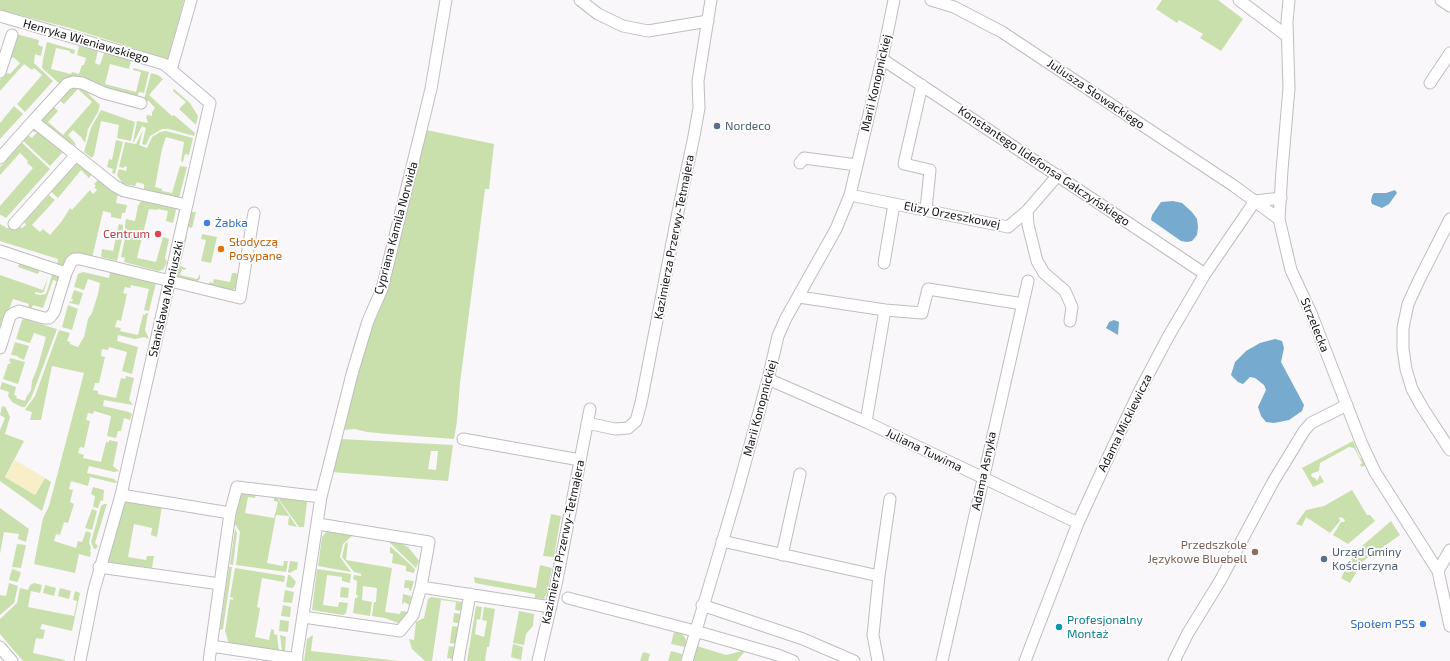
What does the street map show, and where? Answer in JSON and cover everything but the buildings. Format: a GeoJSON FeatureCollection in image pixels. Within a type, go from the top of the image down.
{"type":"FeatureCollection","features":[{"type":"Feature","properties":{"kind":"street"},"geometry":{"type":"LineString","coordinates":[[171,70],[191,0]]}},
{"type":"Feature","properties":{"kind":"street","name":"Cypriana Kamila Norwida"},"geometry":{"type":"LineString","coordinates":[[211,646],[296,660],[321,497],[352,374],[368,321],[384,281],[431,90],[446,0]]}},
{"type":"Feature","properties":{"kind":"street"},"geometry":{"type":"LineString","coordinates":[[580,0],[598,14],[623,26],[648,31],[708,21]]}},
{"type":"Feature","properties":{"kind":"street","name":"Kazimierza Przerwy-Tetmajera"},"geometry":{"type":"LineString","coordinates":[[587,423],[621,429],[628,428],[636,421],[641,403],[699,108],[698,81],[711,0]]}},
{"type":"Feature","properties":{"kind":"street","name":"Marii Konopnickiej"},"geometry":{"type":"LineString","coordinates":[[687,661],[768,379],[778,336],[786,318],[836,229],[850,195],[882,59],[894,0]]}},
{"type":"Feature","properties":{"kind":"street","name":"Juliusza Słowackiego"},"geometry":{"type":"LineString","coordinates":[[931,0],[954,8],[1002,32],[1255,201],[1279,219]]}},
{"type":"Feature","properties":{"kind":"street"},"geometry":{"type":"LineString","coordinates":[[1239,0],[1287,36]]}},
{"type":"Feature","properties":{"kind":"street"},"geometry":{"type":"LineString","coordinates":[[1289,0],[1294,0]]}},
{"type":"Feature","properties":{"kind":"street","name":"Strzelecka"},"geometry":{"type":"LineString","coordinates":[[1289,0],[1287,36],[1289,88],[1279,219],[1291,270],[1311,313],[1361,442],[1375,472],[1438,571],[1450,626]]}},
{"type":"Feature","properties":{"kind":"street"},"geometry":{"type":"LineString","coordinates":[[1441,0],[1450,6]]}},
{"type":"Feature","properties":{"kind":"street","name":"Henryka Wieniawskiego"},"geometry":{"type":"LineString","coordinates":[[0,16],[164,64],[210,103]]}},
{"type":"Feature","properties":{"kind":"street"},"geometry":{"type":"LineString","coordinates":[[0,72],[12,34]]}},
{"type":"Feature","properties":{"kind":"street"},"geometry":{"type":"LineString","coordinates":[[1430,83],[1450,53]]}},
{"type":"Feature","properties":{"kind":"street","name":"Konstantego Ildefonsa Gałczyńskiego"},"geometry":{"type":"LineString","coordinates":[[882,59],[1205,274]]}},
{"type":"Feature","properties":{"kind":"street"},"geometry":{"type":"LineString","coordinates":[[2,152],[67,84],[82,82],[104,93],[141,102]]}},
{"type":"Feature","properties":{"kind":"street"},"geometry":{"type":"LineString","coordinates":[[922,85],[904,164],[930,170],[926,210]]}},
{"type":"Feature","properties":{"kind":"street","name":"Stanisława Moniuszki"},"geometry":{"type":"LineString","coordinates":[[80,661],[99,567],[121,495],[210,103]]}},
{"type":"Feature","properties":{"kind":"street"},"geometry":{"type":"LineString","coordinates":[[33,121],[115,186],[124,190],[187,205]]}},
{"type":"Feature","properties":{"kind":"street"},"geometry":{"type":"LineString","coordinates":[[14,224],[76,155]]}},
{"type":"Feature","properties":{"kind":"street"},"geometry":{"type":"LineString","coordinates":[[800,163],[804,158],[857,165]]}},
{"type":"Feature","properties":{"kind":"street","name":"Elizy Orzeszkowej"},"geometry":{"type":"LineString","coordinates":[[850,195],[1008,227],[1027,211],[1058,175]]}},
{"type":"Feature","properties":{"kind":"street"},"geometry":{"type":"LineString","coordinates":[[1255,201],[1281,198]]}},
{"type":"Feature","properties":{"kind":"street","name":"Adama Mickiewicza"},"geometry":{"type":"LineString","coordinates":[[1026,661],[1078,523],[1139,392],[1168,337],[1205,274],[1255,201]]}},
{"type":"Feature","properties":{"kind":"street","name":"Elizy Orzeszkowej"},"geometry":{"type":"LineString","coordinates":[[884,263],[894,204]]}},
{"type":"Feature","properties":{"kind":"street"},"geometry":{"type":"LineString","coordinates":[[1027,211],[1028,225],[1037,261],[1044,273],[1065,291],[1072,306],[1070,321]]}},
{"type":"Feature","properties":{"kind":"street"},"geometry":{"type":"LineString","coordinates":[[0,348],[10,316],[14,313],[19,311],[44,318],[49,318],[51,316],[54,312],[66,273],[74,259],[80,259],[240,298],[254,213]]}},
{"type":"Feature","properties":{"kind":"street"},"geometry":{"type":"LineString","coordinates":[[1450,219],[1408,304],[1403,328],[1403,349],[1406,369],[1412,389],[1450,450]]}},
{"type":"Feature","properties":{"kind":"street"},"geometry":{"type":"LineString","coordinates":[[0,251],[66,273]]}},
{"type":"Feature","properties":{"kind":"street","name":"Adama Asnyka"},"geometry":{"type":"LineString","coordinates":[[942,661],[982,478],[1028,281]]}},
{"type":"Feature","properties":{"kind":"street"},"geometry":{"type":"LineString","coordinates":[[799,297],[885,310],[922,313],[928,289],[1023,304]]}},
{"type":"Feature","properties":{"kind":"street"},"geometry":{"type":"LineString","coordinates":[[866,422],[885,310]]}},
{"type":"Feature","properties":{"kind":"street","name":"Juliana Tuwima"},"geometry":{"type":"LineString","coordinates":[[768,379],[866,422],[1078,523]]}},
{"type":"Feature","properties":{"kind":"street"},"geometry":{"type":"LineString","coordinates":[[1174,661],[1188,633],[1220,581],[1274,482],[1304,431],[1311,423],[1347,405]]}},
{"type":"Feature","properties":{"kind":"street","name":"Kazimierza Przerwy-Tetmajera"},"geometry":{"type":"LineString","coordinates":[[538,661],[551,607],[590,409]]}},
{"type":"Feature","properties":{"kind":"street"},"geometry":{"type":"LineString","coordinates":[[463,439],[580,460]]}},
{"type":"Feature","properties":{"kind":"street"},"geometry":{"type":"LineString","coordinates":[[782,555],[800,474]]}},
{"type":"Feature","properties":{"kind":"street"},"geometry":{"type":"LineString","coordinates":[[209,661],[230,513],[237,487],[321,497]]}},
{"type":"Feature","properties":{"kind":"street"},"geometry":{"type":"LineString","coordinates":[[121,495],[230,513]]}},
{"type":"Feature","properties":{"kind":"street"},"geometry":{"type":"LineString","coordinates":[[878,661],[873,635],[879,576],[890,499]]}},
{"type":"Feature","properties":{"kind":"street"},"geometry":{"type":"LineString","coordinates":[[303,617],[400,631],[413,615],[421,587],[429,542],[318,524]]}},
{"type":"Feature","properties":{"kind":"street"},"geometry":{"type":"LineString","coordinates":[[722,541],[879,576]]}},
{"type":"Feature","properties":{"kind":"street"},"geometry":{"type":"LineString","coordinates":[[1438,571],[1450,550]]}},
{"type":"Feature","properties":{"kind":"street"},"geometry":{"type":"LineString","coordinates":[[99,567],[220,584]]}},
{"type":"Feature","properties":{"kind":"street"},"geometry":{"type":"LineString","coordinates":[[421,587],[551,607]]}},
{"type":"Feature","properties":{"kind":"street"},"geometry":{"type":"LineString","coordinates":[[458,661],[470,594]]}},
{"type":"Feature","properties":{"kind":"street"},"geometry":{"type":"LineString","coordinates":[[568,598],[695,631],[778,655],[793,661]]}},
{"type":"Feature","properties":{"kind":"street"},"geometry":{"type":"LineString","coordinates":[[702,605],[803,639],[854,661]]}},
{"type":"Feature","properties":{"kind":"street"},"geometry":{"type":"LineString","coordinates":[[0,647],[12,661]]}},
{"type":"Feature","properties":{"kind":"green space"},"geometry":{"type":"Polygon","coordinates":[[[0,0],[184,0],[168,59],[70,28],[0,10],[0,0]]]}},
{"type":"Feature","properties":{"kind":"green space"},"geometry":{"type":"Polygon","coordinates":[[[1162,0],[1218,0],[1243,19],[1221,51],[1200,38],[1203,34],[1179,20],[1177,23],[1156,9],[1162,0]]]}},
{"type":"Feature","properties":{"kind":"green space"},"geometry":{"type":"Polygon","coordinates":[[[16,34],[39,40],[38,45],[43,47],[41,56],[35,54],[34,63],[53,81],[25,112],[17,104],[42,75],[34,68],[32,70],[24,64],[0,91],[0,81],[2,75],[8,73],[10,74],[20,63],[13,57],[7,64],[16,34]]]}},
{"type":"Feature","properties":{"kind":"green space"},"geometry":{"type":"Polygon","coordinates":[[[47,42],[75,50],[74,54],[70,53],[70,51],[56,48],[51,69],[71,74],[72,72],[79,74],[86,58],[77,55],[79,46],[98,51],[95,63],[100,65],[104,53],[131,60],[129,69],[110,64],[105,84],[136,92],[141,72],[133,70],[133,68],[149,72],[144,93],[139,92],[137,97],[61,85],[42,68],[47,42]]]}},
{"type":"Feature","properties":{"kind":"green space"},"geometry":{"type":"Polygon","coordinates":[[[151,73],[158,75],[163,79],[149,95],[172,116],[174,115],[195,133],[194,136],[169,129],[162,129],[150,136],[146,145],[142,144],[146,128],[142,126],[133,142],[137,121],[148,123],[146,118],[147,115],[152,116],[152,112],[155,108],[149,101],[144,100],[151,73]]]}},
{"type":"Feature","properties":{"kind":"green space"},"geometry":{"type":"Polygon","coordinates":[[[80,86],[100,105],[98,112],[88,129],[85,143],[73,130],[68,135],[76,146],[71,143],[68,147],[41,124],[41,119],[56,101],[58,103],[54,107],[58,111],[48,122],[63,135],[92,102],[78,89],[64,104],[60,101],[72,87],[80,86]]]}},
{"type":"Feature","properties":{"kind":"green space"},"geometry":{"type":"Polygon","coordinates":[[[174,89],[190,103],[198,116],[196,125],[179,109],[186,102],[173,91],[174,89]]]}},
{"type":"Feature","properties":{"kind":"green space"},"geometry":{"type":"Polygon","coordinates":[[[14,106],[23,114],[0,139],[0,123],[14,106]]]}},
{"type":"Feature","properties":{"kind":"green space"},"geometry":{"type":"Polygon","coordinates":[[[101,110],[135,122],[131,141],[117,138],[119,125],[101,121],[94,155],[92,158],[84,152],[91,128],[101,110]]]}},
{"type":"Feature","properties":{"kind":"green space"},"geometry":{"type":"Polygon","coordinates":[[[33,128],[37,129],[63,152],[50,166],[21,139],[26,133],[32,138],[37,132],[28,131],[33,128]]]}},
{"type":"Feature","properties":{"kind":"green space"},"geometry":{"type":"Polygon","coordinates":[[[143,130],[139,145],[147,148],[152,137],[160,132],[166,131],[193,138],[189,155],[185,154],[183,162],[181,161],[184,142],[166,137],[162,149],[155,187],[162,189],[162,191],[172,193],[180,166],[187,167],[179,198],[177,200],[144,190],[144,184],[137,182],[135,186],[123,184],[117,175],[119,169],[126,171],[127,167],[119,167],[125,142],[136,144],[143,130]]]}},
{"type":"Feature","properties":{"kind":"green space"},"geometry":{"type":"Polygon","coordinates":[[[426,130],[494,144],[489,189],[485,189],[454,439],[367,432],[355,429],[344,430],[361,360],[426,130]]]}},
{"type":"Feature","properties":{"kind":"green space"},"geometry":{"type":"Polygon","coordinates":[[[116,140],[123,142],[115,174],[112,173],[113,169],[107,167],[109,159],[112,160],[116,140]]]}},
{"type":"Feature","properties":{"kind":"green space"},"geometry":{"type":"Polygon","coordinates":[[[20,141],[50,169],[6,218],[0,215],[0,206],[33,168],[27,163],[28,161],[20,153],[0,175],[0,167],[6,161],[4,159],[20,141]]]}},
{"type":"Feature","properties":{"kind":"green space"},"geometry":{"type":"Polygon","coordinates":[[[76,163],[92,174],[89,178],[81,170],[58,198],[50,191],[76,163]]]}},
{"type":"Feature","properties":{"kind":"green space"},"geometry":{"type":"Polygon","coordinates":[[[98,180],[118,194],[116,203],[127,205],[125,213],[122,213],[121,219],[111,217],[111,213],[103,211],[92,258],[57,265],[58,259],[0,241],[0,224],[7,228],[19,226],[22,228],[26,225],[24,222],[49,195],[55,200],[32,225],[40,232],[43,229],[50,235],[62,221],[70,208],[72,210],[90,190],[93,194],[97,190],[94,187],[96,186],[94,184],[98,180]]]}},
{"type":"Feature","properties":{"kind":"green space"},"geometry":{"type":"Polygon","coordinates":[[[141,201],[175,208],[176,210],[173,223],[166,221],[168,211],[149,209],[137,258],[156,262],[163,237],[169,239],[165,258],[167,262],[163,270],[158,271],[124,262],[125,258],[121,257],[125,238],[126,219],[135,221],[138,206],[141,201]]]}},
{"type":"Feature","properties":{"kind":"green space"},"geometry":{"type":"Polygon","coordinates":[[[189,212],[196,212],[192,228],[186,226],[189,212]]]}},
{"type":"Feature","properties":{"kind":"green space"},"geometry":{"type":"Polygon","coordinates":[[[119,224],[123,225],[123,235],[117,261],[101,257],[102,249],[113,251],[119,224]]]}},
{"type":"Feature","properties":{"kind":"green space"},"geometry":{"type":"Polygon","coordinates":[[[202,234],[217,237],[211,263],[201,261],[206,240],[201,239],[202,234]]]}},
{"type":"Feature","properties":{"kind":"green space"},"geometry":{"type":"Polygon","coordinates":[[[184,235],[187,236],[180,266],[186,268],[185,270],[182,269],[180,275],[197,279],[200,274],[200,279],[195,283],[176,276],[184,235]]]}},
{"type":"Feature","properties":{"kind":"green space"},"geometry":{"type":"Polygon","coordinates":[[[20,262],[40,269],[38,274],[18,267],[20,262]]]}},
{"type":"Feature","properties":{"kind":"green space"},"geometry":{"type":"Polygon","coordinates":[[[53,272],[59,276],[59,282],[53,280],[43,308],[33,305],[30,311],[27,310],[29,304],[13,299],[9,309],[5,312],[0,327],[0,275],[43,290],[48,277],[44,292],[35,292],[35,294],[41,295],[46,294],[53,272]]]}},
{"type":"Feature","properties":{"kind":"green space"},"geometry":{"type":"Polygon","coordinates":[[[83,272],[109,278],[110,272],[156,283],[149,311],[144,310],[149,289],[131,285],[130,288],[125,287],[123,293],[127,294],[121,321],[117,320],[115,327],[121,328],[120,331],[138,335],[142,314],[145,315],[148,313],[145,330],[149,339],[144,337],[135,339],[118,335],[117,341],[138,347],[132,374],[122,371],[127,352],[109,347],[108,350],[102,349],[101,356],[105,357],[99,383],[95,383],[93,390],[98,391],[98,394],[116,398],[121,378],[125,379],[126,376],[134,378],[129,400],[133,405],[104,400],[103,406],[132,414],[130,420],[124,418],[121,431],[118,431],[116,438],[107,436],[111,416],[94,411],[93,414],[88,413],[86,420],[90,421],[84,448],[80,447],[78,453],[84,455],[83,458],[101,462],[106,442],[109,442],[109,440],[118,442],[113,466],[119,471],[114,472],[89,466],[87,473],[114,479],[117,482],[115,483],[90,477],[88,486],[71,481],[69,489],[73,490],[70,502],[74,504],[68,523],[64,522],[60,535],[56,534],[54,541],[76,548],[78,541],[82,542],[86,531],[91,533],[89,543],[91,547],[90,557],[79,554],[75,573],[34,564],[43,518],[49,506],[84,373],[52,366],[41,420],[30,420],[32,412],[25,410],[35,396],[59,330],[70,333],[67,341],[78,347],[84,337],[88,319],[92,313],[100,283],[88,279],[84,290],[74,287],[78,274],[83,272]]]}},
{"type":"Feature","properties":{"kind":"green space"},"geometry":{"type":"Polygon","coordinates":[[[232,273],[236,273],[238,276],[235,288],[232,291],[209,286],[209,282],[213,283],[214,279],[230,282],[232,273]]]}},
{"type":"Feature","properties":{"kind":"green space"},"geometry":{"type":"Polygon","coordinates":[[[74,290],[83,293],[79,305],[69,303],[70,301],[72,302],[73,299],[71,299],[74,290]]]}},
{"type":"Feature","properties":{"kind":"green space"},"geometry":{"type":"Polygon","coordinates":[[[68,305],[78,309],[72,330],[62,327],[68,305]]]}},
{"type":"Feature","properties":{"kind":"green space"},"geometry":{"type":"Polygon","coordinates":[[[24,319],[57,329],[32,396],[25,407],[22,407],[12,402],[8,396],[9,392],[0,389],[2,382],[16,387],[14,395],[17,396],[16,398],[25,401],[31,390],[32,381],[46,337],[34,333],[30,343],[16,339],[22,320],[24,319]]]}},
{"type":"Feature","properties":{"kind":"green space"},"geometry":{"type":"Polygon","coordinates":[[[15,342],[29,346],[24,360],[18,356],[11,355],[15,342]]]}},
{"type":"Feature","properties":{"kind":"green space"},"geometry":{"type":"Polygon","coordinates":[[[10,358],[25,362],[18,384],[3,379],[8,364],[11,362],[9,361],[10,358]]]}},
{"type":"Feature","properties":{"kind":"green space"},"geometry":{"type":"Polygon","coordinates":[[[2,406],[5,406],[10,417],[5,434],[24,441],[5,477],[35,495],[45,478],[51,482],[42,511],[0,481],[0,430],[5,418],[0,415],[2,406]]]}},
{"type":"Feature","properties":{"kind":"green space"},"geometry":{"type":"Polygon","coordinates":[[[341,439],[453,445],[448,481],[331,472],[341,439]],[[431,451],[428,469],[436,470],[438,451],[431,451]]]}},
{"type":"Feature","properties":{"kind":"green space"},"geometry":{"type":"Polygon","coordinates":[[[1353,441],[1359,456],[1366,465],[1362,467],[1360,465],[1362,463],[1354,448],[1349,447],[1320,463],[1319,471],[1311,475],[1317,481],[1320,475],[1324,482],[1313,487],[1302,468],[1353,441]]]}},
{"type":"Feature","properties":{"kind":"green space"},"geometry":{"type":"Polygon","coordinates":[[[93,487],[104,490],[103,501],[101,500],[98,508],[93,507],[95,496],[91,494],[93,487]]]}},
{"type":"Feature","properties":{"kind":"green space"},"geometry":{"type":"Polygon","coordinates":[[[1352,490],[1367,515],[1370,515],[1375,521],[1348,544],[1333,535],[1341,522],[1344,522],[1345,520],[1341,517],[1339,518],[1340,521],[1330,533],[1306,517],[1302,526],[1296,524],[1306,510],[1324,506],[1352,490]]]}},
{"type":"Feature","properties":{"kind":"green space"},"geometry":{"type":"Polygon","coordinates":[[[244,492],[256,493],[255,498],[248,497],[245,513],[274,518],[278,502],[274,501],[274,496],[276,496],[297,527],[288,525],[289,516],[276,515],[267,563],[283,566],[284,561],[288,561],[286,572],[236,565],[240,532],[235,524],[239,495],[244,492]]]}},
{"type":"Feature","properties":{"kind":"green space"},"geometry":{"type":"Polygon","coordinates":[[[278,496],[307,502],[304,527],[299,527],[278,496]]]}},
{"type":"Feature","properties":{"kind":"green space"},"geometry":{"type":"Polygon","coordinates":[[[125,501],[162,506],[157,537],[151,535],[152,528],[134,524],[128,557],[146,560],[147,556],[154,556],[152,568],[108,562],[125,501]]]}},
{"type":"Feature","properties":{"kind":"green space"},"geometry":{"type":"Polygon","coordinates":[[[107,504],[95,543],[98,546],[94,549],[91,542],[101,506],[107,504]]]}},
{"type":"Feature","properties":{"kind":"green space"},"geometry":{"type":"Polygon","coordinates":[[[0,508],[29,529],[26,542],[18,539],[19,534],[4,532],[0,554],[0,508]]]}},
{"type":"Feature","properties":{"kind":"green space"},"geometry":{"type":"Polygon","coordinates":[[[92,509],[97,511],[92,530],[85,528],[92,509]]]}},
{"type":"Feature","properties":{"kind":"green space"},"geometry":{"type":"Polygon","coordinates":[[[551,514],[561,516],[554,557],[543,556],[551,514]]]}},
{"type":"Feature","properties":{"kind":"green space"},"geometry":{"type":"Polygon","coordinates":[[[1391,521],[1400,535],[1363,561],[1350,583],[1341,578],[1355,552],[1391,521]]]}},
{"type":"Feature","properties":{"kind":"green space"},"geometry":{"type":"Polygon","coordinates":[[[235,529],[237,533],[233,565],[230,564],[235,529]]]}},
{"type":"Feature","properties":{"kind":"green space"},"geometry":{"type":"Polygon","coordinates":[[[327,531],[353,535],[343,544],[340,557],[351,572],[318,566],[322,537],[327,531]]]}},
{"type":"Feature","properties":{"kind":"green space"},"geometry":{"type":"Polygon","coordinates":[[[387,540],[408,547],[419,561],[416,568],[387,540]]]}},
{"type":"Feature","properties":{"kind":"green space"},"geometry":{"type":"Polygon","coordinates":[[[348,542],[346,560],[392,568],[385,612],[400,614],[401,611],[408,612],[398,623],[385,618],[372,616],[374,602],[376,602],[377,588],[363,586],[362,600],[372,602],[370,616],[353,613],[355,598],[357,598],[358,595],[356,595],[357,581],[353,579],[354,575],[361,576],[361,574],[354,572],[342,557],[345,544],[348,542]]]}},
{"type":"Feature","properties":{"kind":"green space"},"geometry":{"type":"Polygon","coordinates":[[[17,544],[26,545],[21,568],[12,567],[17,544]]]}},
{"type":"Feature","properties":{"kind":"green space"},"geometry":{"type":"Polygon","coordinates":[[[390,546],[413,567],[415,570],[414,573],[406,571],[406,566],[392,563],[393,554],[390,553],[390,546]]]}},
{"type":"Feature","properties":{"kind":"green space"},"geometry":{"type":"Polygon","coordinates":[[[290,561],[298,562],[297,569],[290,573],[288,572],[290,561]]]}},
{"type":"Feature","properties":{"kind":"green space"},"geometry":{"type":"Polygon","coordinates":[[[540,565],[552,568],[547,593],[544,599],[535,598],[535,594],[475,583],[474,577],[536,588],[540,565]]]}},
{"type":"Feature","properties":{"kind":"green space"},"geometry":{"type":"Polygon","coordinates":[[[229,567],[232,567],[223,629],[220,630],[229,567]]]}},
{"type":"Feature","properties":{"kind":"green space"},"geometry":{"type":"Polygon","coordinates":[[[235,568],[285,576],[284,582],[262,578],[257,607],[260,608],[255,637],[269,640],[271,629],[274,630],[274,634],[277,635],[279,651],[229,644],[225,631],[230,599],[233,600],[233,598],[230,597],[235,568]]]}},
{"type":"Feature","properties":{"kind":"green space"},"geometry":{"type":"Polygon","coordinates":[[[12,569],[21,572],[17,582],[9,580],[12,569]]]}},
{"type":"Feature","properties":{"kind":"green space"},"geometry":{"type":"Polygon","coordinates":[[[317,569],[351,574],[350,583],[342,581],[342,577],[327,575],[323,605],[338,607],[339,602],[348,603],[346,613],[343,615],[312,610],[317,569]]]}},
{"type":"Feature","properties":{"kind":"green space"},"geometry":{"type":"Polygon","coordinates":[[[288,575],[290,575],[296,582],[293,588],[286,587],[288,575]]]}},
{"type":"Feature","properties":{"kind":"green space"},"geometry":{"type":"Polygon","coordinates":[[[405,580],[414,581],[411,591],[409,588],[404,588],[405,580]]]}},
{"type":"Feature","properties":{"kind":"green space"},"geometry":{"type":"Polygon","coordinates":[[[9,583],[18,586],[14,603],[0,615],[0,595],[6,596],[9,583]]]}},
{"type":"Feature","properties":{"kind":"green space"},"geometry":{"type":"Polygon","coordinates":[[[34,583],[42,585],[40,593],[31,591],[28,607],[74,616],[77,601],[73,600],[75,591],[80,593],[72,631],[42,624],[40,629],[45,630],[43,639],[36,638],[33,653],[65,661],[23,661],[0,634],[0,619],[17,603],[20,588],[28,590],[30,585],[34,583]]]}},
{"type":"Feature","properties":{"kind":"green space"},"geometry":{"type":"Polygon","coordinates":[[[45,585],[56,588],[54,596],[43,593],[45,585]]]}},
{"type":"Feature","properties":{"kind":"green space"},"geometry":{"type":"Polygon","coordinates":[[[341,587],[349,588],[348,598],[340,597],[341,587]]]}},
{"type":"Feature","properties":{"kind":"green space"},"geometry":{"type":"Polygon","coordinates":[[[60,588],[71,591],[69,599],[58,596],[60,588]]]}},
{"type":"Feature","properties":{"kind":"green space"},"geometry":{"type":"Polygon","coordinates":[[[285,590],[294,592],[292,603],[283,602],[285,590]]]}},
{"type":"Feature","properties":{"kind":"green space"},"geometry":{"type":"Polygon","coordinates":[[[403,594],[411,596],[410,605],[404,602],[402,604],[403,594]]]}},
{"type":"Feature","properties":{"kind":"green space"},"geometry":{"type":"Polygon","coordinates":[[[431,597],[463,602],[462,611],[455,610],[456,602],[441,600],[432,661],[425,661],[412,649],[409,639],[414,640],[416,622],[424,618],[428,599],[431,597]]]}},
{"type":"Feature","properties":{"kind":"green space"},"geometry":{"type":"Polygon","coordinates":[[[283,605],[291,607],[290,617],[281,616],[283,605]]]}},
{"type":"Feature","properties":{"kind":"green space"},"geometry":{"type":"Polygon","coordinates":[[[476,606],[482,607],[480,620],[477,619],[475,634],[484,637],[487,621],[482,620],[484,607],[495,609],[489,647],[487,647],[485,661],[467,661],[476,606]]]}},
{"type":"Feature","properties":{"kind":"green space"},"geometry":{"type":"Polygon","coordinates":[[[519,611],[534,614],[533,626],[526,634],[524,645],[513,643],[519,611]]]}},
{"type":"Feature","properties":{"kind":"green space"},"geometry":{"type":"Polygon","coordinates":[[[454,613],[461,614],[460,624],[453,622],[454,613]]]}},
{"type":"Feature","properties":{"kind":"green space"},"geometry":{"type":"Polygon","coordinates":[[[280,620],[289,621],[288,632],[279,631],[280,620]]]}},
{"type":"Feature","properties":{"kind":"green space"},"geometry":{"type":"Polygon","coordinates":[[[452,626],[459,627],[456,644],[450,643],[452,626]]]}},
{"type":"Feature","properties":{"kind":"green space"},"geometry":{"type":"Polygon","coordinates":[[[674,632],[680,633],[684,636],[686,640],[685,647],[671,644],[674,632]]]}},
{"type":"Feature","properties":{"kind":"green space"},"geometry":{"type":"Polygon","coordinates":[[[280,635],[286,637],[285,651],[283,652],[282,651],[280,635]]]}},
{"type":"Feature","properties":{"kind":"green space"},"geometry":{"type":"Polygon","coordinates":[[[313,635],[311,651],[399,661],[304,661],[307,639],[313,635]]]}},
{"type":"Feature","properties":{"kind":"green space"},"geometry":{"type":"Polygon","coordinates":[[[698,638],[700,638],[697,646],[726,655],[745,651],[737,661],[689,661],[698,638]]]}},
{"type":"Feature","properties":{"kind":"green space"},"geometry":{"type":"Polygon","coordinates":[[[513,644],[523,647],[521,660],[511,657],[513,644]]]}},
{"type":"Feature","properties":{"kind":"green space"},"geometry":{"type":"Polygon","coordinates":[[[449,646],[455,647],[453,659],[447,658],[449,646]]]}},
{"type":"Feature","properties":{"kind":"green space"},"geometry":{"type":"Polygon","coordinates":[[[671,651],[682,654],[681,661],[668,661],[671,651]]]}},
{"type":"Feature","properties":{"kind":"green space"},"geometry":{"type":"Polygon","coordinates":[[[643,652],[650,654],[648,661],[640,661],[643,652]]]}},
{"type":"Feature","properties":{"kind":"sand"},"geometry":{"type":"Polygon","coordinates":[[[15,460],[45,478],[35,495],[5,477],[15,460]]]}},
{"type":"Feature","properties":{"kind":"water"},"geometry":{"type":"Polygon","coordinates":[[[1395,190],[1397,193],[1389,204],[1382,208],[1372,204],[1371,201],[1374,193],[1386,193],[1395,190]]]}},
{"type":"Feature","properties":{"kind":"water"},"geometry":{"type":"Polygon","coordinates":[[[1173,201],[1182,203],[1197,219],[1197,235],[1192,241],[1181,241],[1151,220],[1152,215],[1161,202],[1173,201]]]}},
{"type":"Feature","properties":{"kind":"water"},"geometry":{"type":"Polygon","coordinates":[[[1114,320],[1119,322],[1118,335],[1106,328],[1109,322],[1114,320]]]}},
{"type":"Feature","properties":{"kind":"water"},"geometry":{"type":"Polygon","coordinates":[[[1275,339],[1282,341],[1284,348],[1281,362],[1304,405],[1302,411],[1289,420],[1274,423],[1266,422],[1261,416],[1258,407],[1266,390],[1264,385],[1255,378],[1250,377],[1243,384],[1238,382],[1231,375],[1235,362],[1246,351],[1260,343],[1275,339]]]}},
{"type":"Feature","properties":{"kind":"place","name":"Nordeco"},"geometry":{"type":"Point","coordinates":[717,126]}},
{"type":"Feature","properties":{"kind":"place","name":"Żabka"},"geometry":{"type":"Point","coordinates":[207,223]}},
{"type":"Feature","properties":{"kind":"place","name":"Centrum"},"geometry":{"type":"Point","coordinates":[158,234]}},
{"type":"Feature","properties":{"kind":"place","name":"Słodyczą Posypane"},"geometry":{"type":"Point","coordinates":[221,249]}},
{"type":"Feature","properties":{"kind":"place","name":"Przedszkole Językowe Bluebell"},"geometry":{"type":"Point","coordinates":[1255,552]}},
{"type":"Feature","properties":{"kind":"place","name":"Urząd Gminy Kościerzyna"},"geometry":{"type":"Point","coordinates":[1324,559]}},
{"type":"Feature","properties":{"kind":"place","name":"Społem PSS"},"geometry":{"type":"Point","coordinates":[1423,624]}},
{"type":"Feature","properties":{"kind":"place","name":"Profesjonalny Montaż"},"geometry":{"type":"Point","coordinates":[1059,627]}}]}
